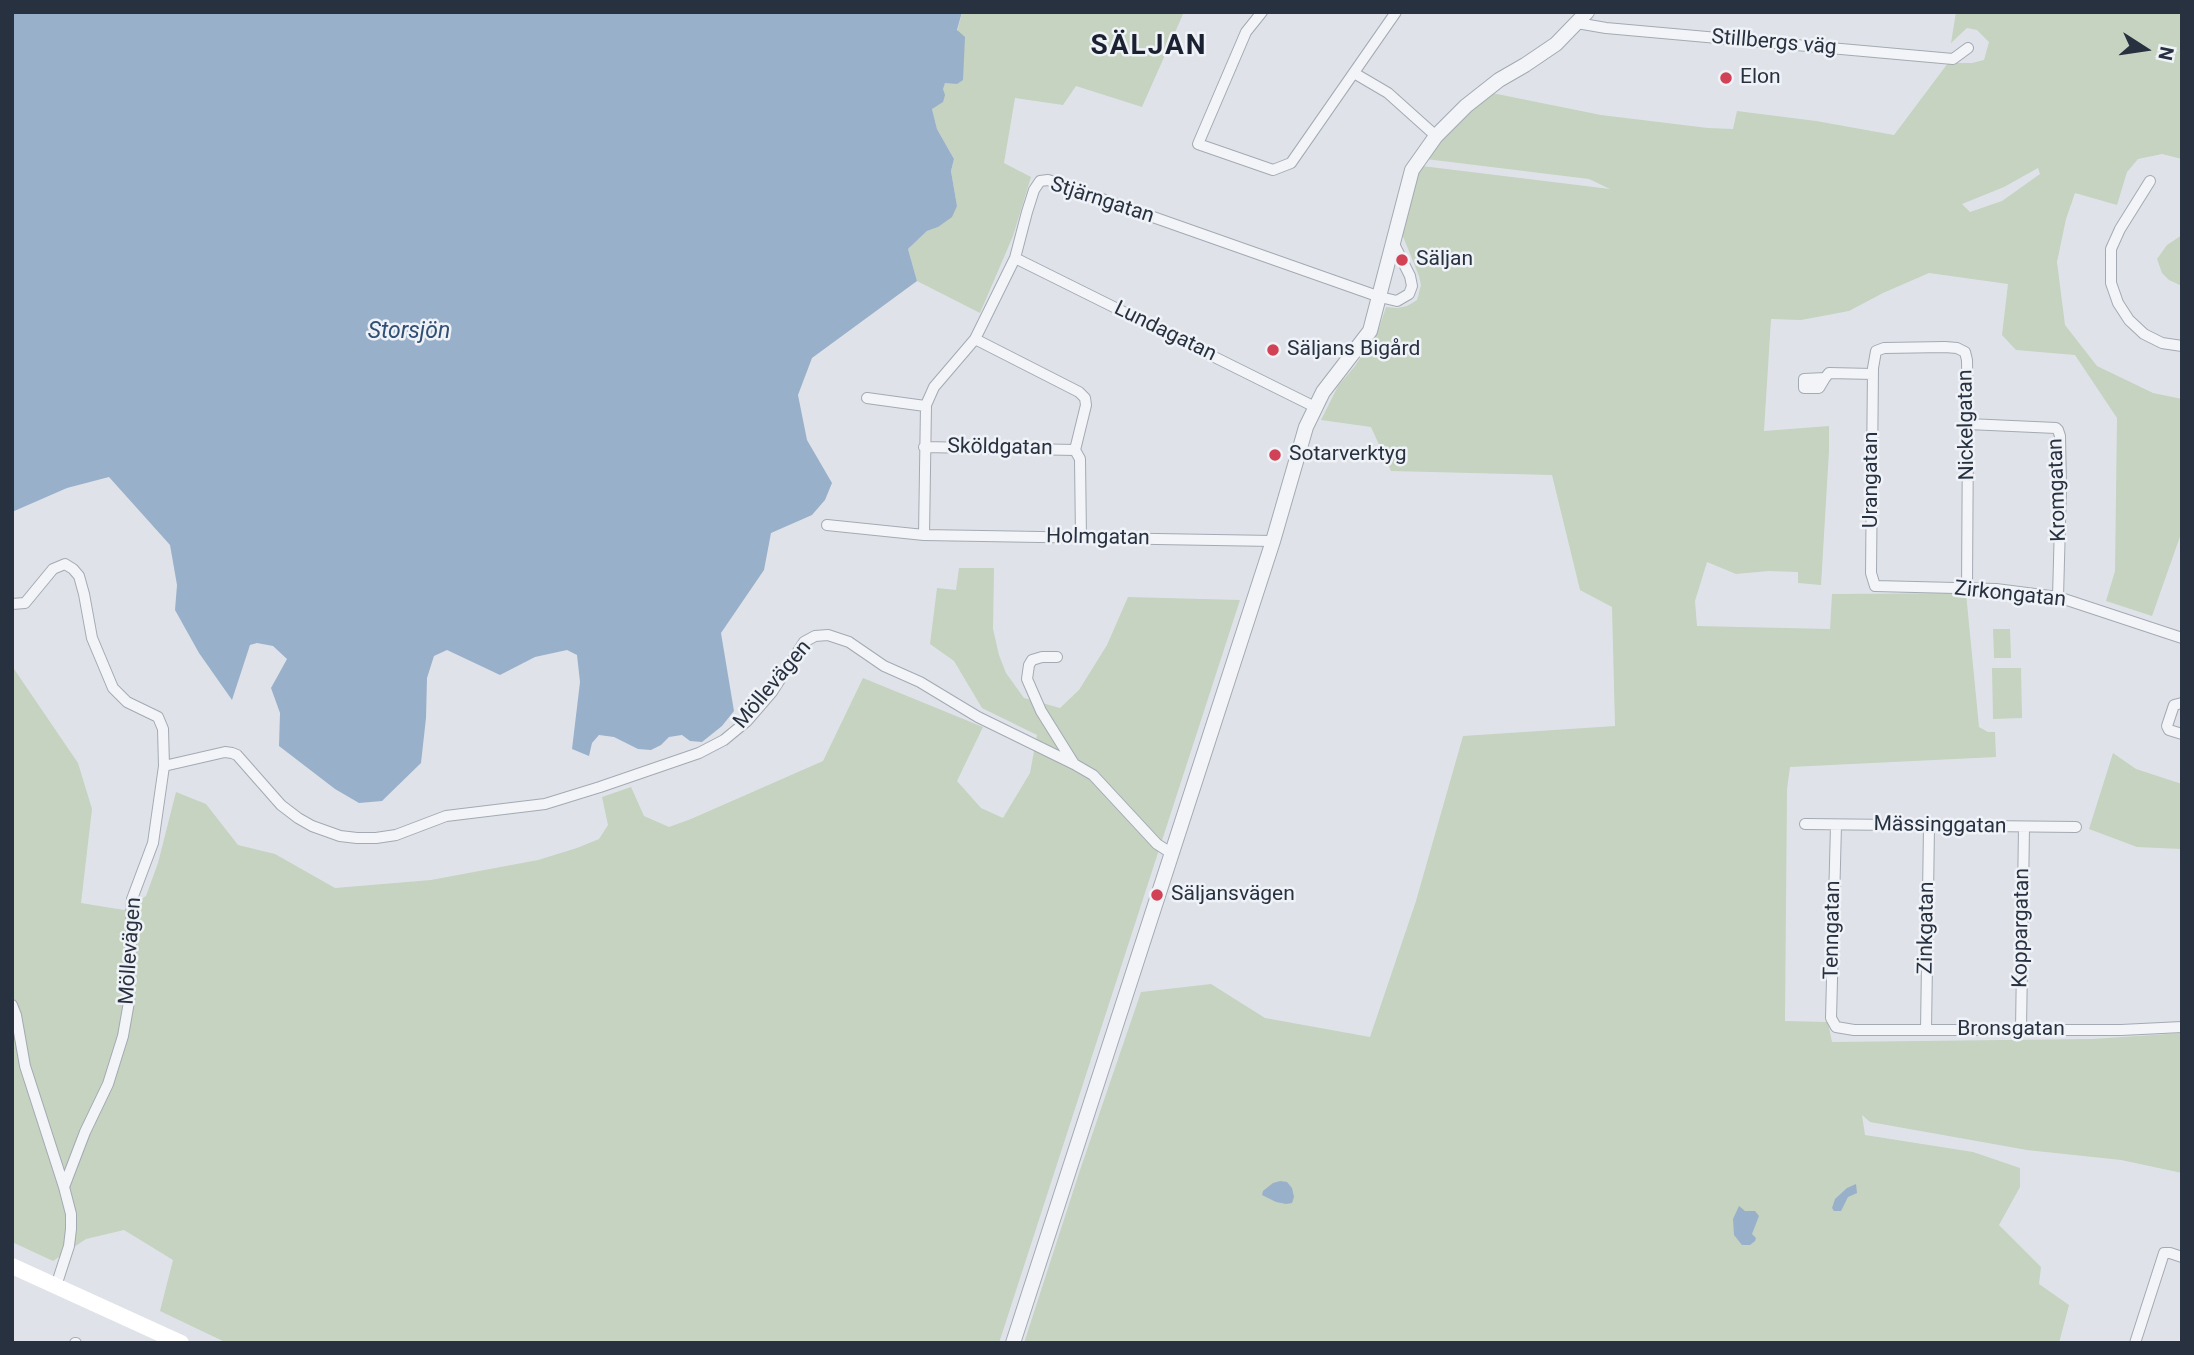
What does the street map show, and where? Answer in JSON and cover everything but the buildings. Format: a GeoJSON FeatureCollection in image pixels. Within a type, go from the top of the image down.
{"type":"FeatureCollection","features":[{"type":"Feature","properties":{"kind":"main road"},"geometry":{"type":"LineString","coordinates":[[12,1266],[181,1343]]}},
{"type":"Feature","properties":{"kind":"street"},"geometry":{"type":"LineString","coordinates":[[1262,12],[1246,32],[1198,144],[1273,170],[1291,163],[1396,12]]}},
{"type":"Feature","properties":{"kind":"street"},"geometry":{"type":"LineString","coordinates":[[1013,1343],[1273,541],[1306,427],[1323,392],[1370,331],[1412,170],[1436,136],[1474,100],[1499,80],[1556,44],[1582,18]]}},
{"type":"Feature","properties":{"kind":"street","name":"Stillbergs väg"},"geometry":{"type":"LineString","coordinates":[[1582,18],[1606,28],[1952,59],[1968,48]]}},
{"type":"Feature","properties":{"kind":"street"},"geometry":{"type":"LineString","coordinates":[[1354,73],[1388,93],[1436,136]]}},
{"type":"Feature","properties":{"kind":"street","name":"Stjärngatan"},"geometry":{"type":"LineString","coordinates":[[924,535],[925,406],[937,383],[975,340],[1015,258],[1019,235],[1034,190],[1040,181],[1048,180],[1380,297]]}},
{"type":"Feature","properties":{"kind":"street"},"geometry":{"type":"LineString","coordinates":[[2150,181],[2111,248],[2111,283],[2118,303],[2129,320],[2144,334],[2162,343],[2182,346]]}},
{"type":"Feature","properties":{"kind":"street"},"geometry":{"type":"LineString","coordinates":[[1380,297],[1397,301],[1405,298],[1411,290],[1410,276],[1392,240]]}},
{"type":"Feature","properties":{"kind":"street","name":"Lundagatan"},"geometry":{"type":"LineString","coordinates":[[1015,258],[1315,407]]}},
{"type":"Feature","properties":{"kind":"street"},"geometry":{"type":"LineString","coordinates":[[975,340],[1082,394],[1086,405],[1075,450],[1080,459],[1082,538]]}},
{"type":"Feature","properties":{"kind":"street","name":"Nickelgatan"},"geometry":{"type":"LineString","coordinates":[[1876,351],[1884,348],[1945,347],[1965,352],[1968,424],[1967,588]]}},
{"type":"Feature","properties":{"kind":"street","name":"Urangatan"},"geometry":{"type":"LineString","coordinates":[[1875,586],[1871,573],[1873,374],[1876,351]]}},
{"type":"Feature","properties":{"kind":"street"},"geometry":{"type":"LineString","coordinates":[[1825,378],[1829,373],[1873,374]]}},
{"type":"Feature","properties":{"kind":"street"},"geometry":{"type":"LineString","coordinates":[[867,398],[925,406]]}},
{"type":"Feature","properties":{"kind":"street","name":"Kromgatan"},"geometry":{"type":"LineString","coordinates":[[1968,424],[2058,430],[2061,566],[2058,597]]}},
{"type":"Feature","properties":{"kind":"street","name":"Sköldgatan"},"geometry":{"type":"LineString","coordinates":[[924,447],[1075,450]]}},
{"type":"Feature","properties":{"kind":"street"},"geometry":{"type":"LineString","coordinates":[[827,525],[924,535]]}},
{"type":"Feature","properties":{"kind":"street","name":"Holmgatan"},"geometry":{"type":"LineString","coordinates":[[924,535],[1273,541]]}},
{"type":"Feature","properties":{"kind":"street","name":"Möllevägen"},"geometry":{"type":"LineString","coordinates":[[12,604],[25,603],[53,569],[65,564],[73,569],[79,576],[92,638],[113,688],[127,702],[153,714],[161,722],[164,766],[153,843],[132,899],[129,1002],[123,1036],[108,1084],[85,1132],[64,1187]]}},
{"type":"Feature","properties":{"kind":"street","name":"Zirkongatan"},"geometry":{"type":"LineString","coordinates":[[1875,586],[1996,589],[2058,597],[2182,638]]}},
{"type":"Feature","properties":{"kind":"street","name":"Möllevägen"},"geometry":{"type":"LineString","coordinates":[[164,766],[225,752],[232,753],[237,755],[281,805],[321,830],[340,836],[376,838],[396,835],[446,816],[545,804],[600,788],[699,753],[724,740],[747,721],[772,692],[804,642],[820,635],[828,635],[849,642],[884,666],[920,682],[978,717],[1093,775],[1157,844],[1171,853]]}},
{"type":"Feature","properties":{"kind":"street"},"geometry":{"type":"LineString","coordinates":[[1057,657],[1032,660],[1027,679],[1041,711],[1074,764]]}},
{"type":"Feature","properties":{"kind":"street"},"geometry":{"type":"LineString","coordinates":[[2182,703],[2174,705],[2167,726],[2169,730],[2182,734]]}},
{"type":"Feature","properties":{"kind":"street","name":"Mässinggatan"},"geometry":{"type":"LineString","coordinates":[[1805,824],[2076,827]]}},
{"type":"Feature","properties":{"kind":"street","name":"Tenngatan"},"geometry":{"type":"LineString","coordinates":[[1836,825],[1831,1018],[1833,1024],[1841,1029]]}},
{"type":"Feature","properties":{"kind":"street","name":"Zinkgatan"},"geometry":{"type":"LineString","coordinates":[[1926,1030],[1929,827]]}},
{"type":"Feature","properties":{"kind":"street","name":"Koppargatan"},"geometry":{"type":"LineString","coordinates":[[2021,1030],[2024,827]]}},
{"type":"Feature","properties":{"kind":"street"},"geometry":{"type":"LineString","coordinates":[[12,1005],[25,1066],[71,1214],[69,1245],[56,1286]]}},
{"type":"Feature","properties":{"kind":"street","name":"Bronsgatan"},"geometry":{"type":"LineString","coordinates":[[1841,1029],[2121,1030],[2182,1027]]}},
{"type":"Feature","properties":{"kind":"street"},"geometry":{"type":"LineString","coordinates":[[2135,1343],[2164,1253],[2182,1257]]}},
{"type":"Feature","properties":{"kind":"green space"},"geometry":{"type":"Polygon","coordinates":[[[962,12],[1184,12],[1142,107],[1076,86],[1063,105],[1015,98],[1004,163],[1031,177],[1013,236],[980,313],[917,281],[908,249],[927,231],[938,227],[957,206],[951,171],[954,159],[937,129],[932,109],[945,83],[962,12]]]}},
{"type":"Feature","properties":{"kind":"green space"},"geometry":{"type":"Polygon","coordinates":[[[1956,12],[2182,12],[2182,159],[2162,154],[2138,159],[2127,172],[2117,205],[2075,193],[2066,219],[2057,262],[2065,325],[2097,366],[2153,393],[2182,399],[2182,531],[2152,616],[2106,601],[2115,571],[2117,418],[2075,355],[2016,350],[2002,335],[2008,284],[1929,273],[1849,311],[1801,320],[1771,319],[1764,431],[1829,426],[1821,585],[1798,583],[1798,572],[1736,574],[1707,562],[1695,601],[1697,626],[1830,629],[1832,594],[1966,593],[1979,727],[1995,732],[1996,757],[1790,767],[1787,789],[1785,1021],[1828,1022],[1832,1042],[2092,1039],[2182,1033],[2182,1173],[2121,1160],[2027,1150],[1870,1122],[1862,1115],[1865,1135],[1973,1152],[2020,1168],[2020,1187],[1999,1225],[2041,1267],[2039,1284],[2069,1305],[2059,1343],[1024,1343],[1141,992],[1211,984],[1265,1018],[1370,1037],[1416,901],[1463,736],[1615,726],[1612,607],[1580,590],[1552,475],[1391,471],[1371,427],[1321,420],[1338,386],[1355,366],[1379,328],[1386,307],[1407,306],[1417,300],[1421,285],[1419,276],[1402,234],[1422,166],[1610,189],[1589,179],[1426,159],[1450,128],[1492,93],[1601,115],[1708,128],[1733,129],[1737,111],[1894,135],[1948,63],[1984,60],[1989,42],[1977,30],[1967,28],[1951,43],[1956,12]],[[2038,168],[2004,187],[1962,204],[1970,212],[2002,201],[2040,174],[2038,168]]]}},
{"type":"Feature","properties":{"kind":"green space"},"geometry":{"type":"Polygon","coordinates":[[[2182,235],[2182,286],[2162,273],[2157,259],[2167,245],[2182,235]]]}},
{"type":"Feature","properties":{"kind":"green space"},"geometry":{"type":"Polygon","coordinates":[[[959,568],[994,568],[993,629],[1006,673],[1024,698],[1060,708],[1079,690],[1107,645],[1128,597],[1240,600],[999,1343],[227,1343],[160,1311],[173,1260],[124,1230],[86,1239],[53,1261],[12,1242],[12,666],[78,763],[92,809],[81,903],[124,910],[146,896],[158,863],[176,792],[206,804],[238,845],[275,854],[335,888],[431,880],[538,860],[599,839],[608,825],[602,797],[631,787],[644,816],[669,827],[823,761],[863,678],[983,727],[957,781],[981,808],[1003,818],[1030,773],[1037,735],[982,708],[954,661],[930,644],[937,588],[956,590],[959,568]]]}},
{"type":"Feature","properties":{"kind":"green space"},"geometry":{"type":"Polygon","coordinates":[[[1993,629],[2010,629],[2011,658],[1994,658],[1993,629]]]}},
{"type":"Feature","properties":{"kind":"green space"},"geometry":{"type":"Polygon","coordinates":[[[1992,668],[2021,668],[2022,718],[1993,719],[1992,668]]]}},
{"type":"Feature","properties":{"kind":"green space"},"geometry":{"type":"Polygon","coordinates":[[[2113,753],[2136,769],[2182,784],[2182,849],[2137,847],[2089,829],[2113,753]]]}},
{"type":"Feature","properties":{"kind":"water","name":"Storsjön"},"geometry":{"type":"Polygon","coordinates":[[[12,12],[962,12],[957,30],[965,37],[963,80],[957,84],[945,83],[943,102],[932,109],[937,129],[954,159],[951,171],[957,206],[952,217],[927,231],[908,249],[917,281],[812,358],[798,395],[807,440],[832,483],[825,500],[812,515],[771,533],[764,570],[721,633],[734,711],[722,726],[702,742],[690,741],[682,735],[669,737],[651,750],[638,749],[614,737],[599,735],[592,743],[589,756],[572,749],[580,682],[577,655],[567,650],[535,657],[500,675],[447,650],[434,656],[427,678],[421,763],[382,801],[359,803],[335,789],[279,746],[280,713],[271,688],[287,659],[273,646],[257,643],[250,645],[232,700],[199,653],[175,610],[177,585],[170,545],[109,477],[67,488],[12,512],[12,12]]]}},
{"type":"Feature","properties":{"kind":"water"},"geometry":{"type":"Polygon","coordinates":[[[1287,1182],[1292,1188],[1292,1203],[1276,1202],[1262,1195],[1273,1183],[1287,1182]]]}},
{"type":"Feature","properties":{"kind":"water"},"geometry":{"type":"Polygon","coordinates":[[[1856,1184],[1857,1193],[1848,1197],[1841,1211],[1834,1211],[1832,1208],[1835,1199],[1856,1184]]]}},
{"type":"Feature","properties":{"kind":"water"},"geometry":{"type":"Polygon","coordinates":[[[1739,1206],[1745,1211],[1755,1211],[1759,1216],[1752,1234],[1756,1238],[1750,1245],[1742,1245],[1734,1235],[1733,1219],[1739,1206]]]}},
{"type":"Feature","properties":{"kind":"place","name":"Elon"},"geometry":{"type":"Point","coordinates":[1726,78]}},
{"type":"Feature","properties":{"kind":"place","name":"Säljan"},"geometry":{"type":"Point","coordinates":[1402,260]}},
{"type":"Feature","properties":{"kind":"place","name":"Säljans Bigård"},"geometry":{"type":"Point","coordinates":[1273,350]}},
{"type":"Feature","properties":{"kind":"place","name":"Sotarverktyg"},"geometry":{"type":"Point","coordinates":[1275,455]}},
{"type":"Feature","properties":{"kind":"place","name":"Säljansvägen"},"geometry":{"type":"Point","coordinates":[1157,895]}},
{"type":"Feature","properties":{"kind":"district","name":"SÄLJAN"},"geometry":{"type":"Point","coordinates":[1149,47]}}]}
